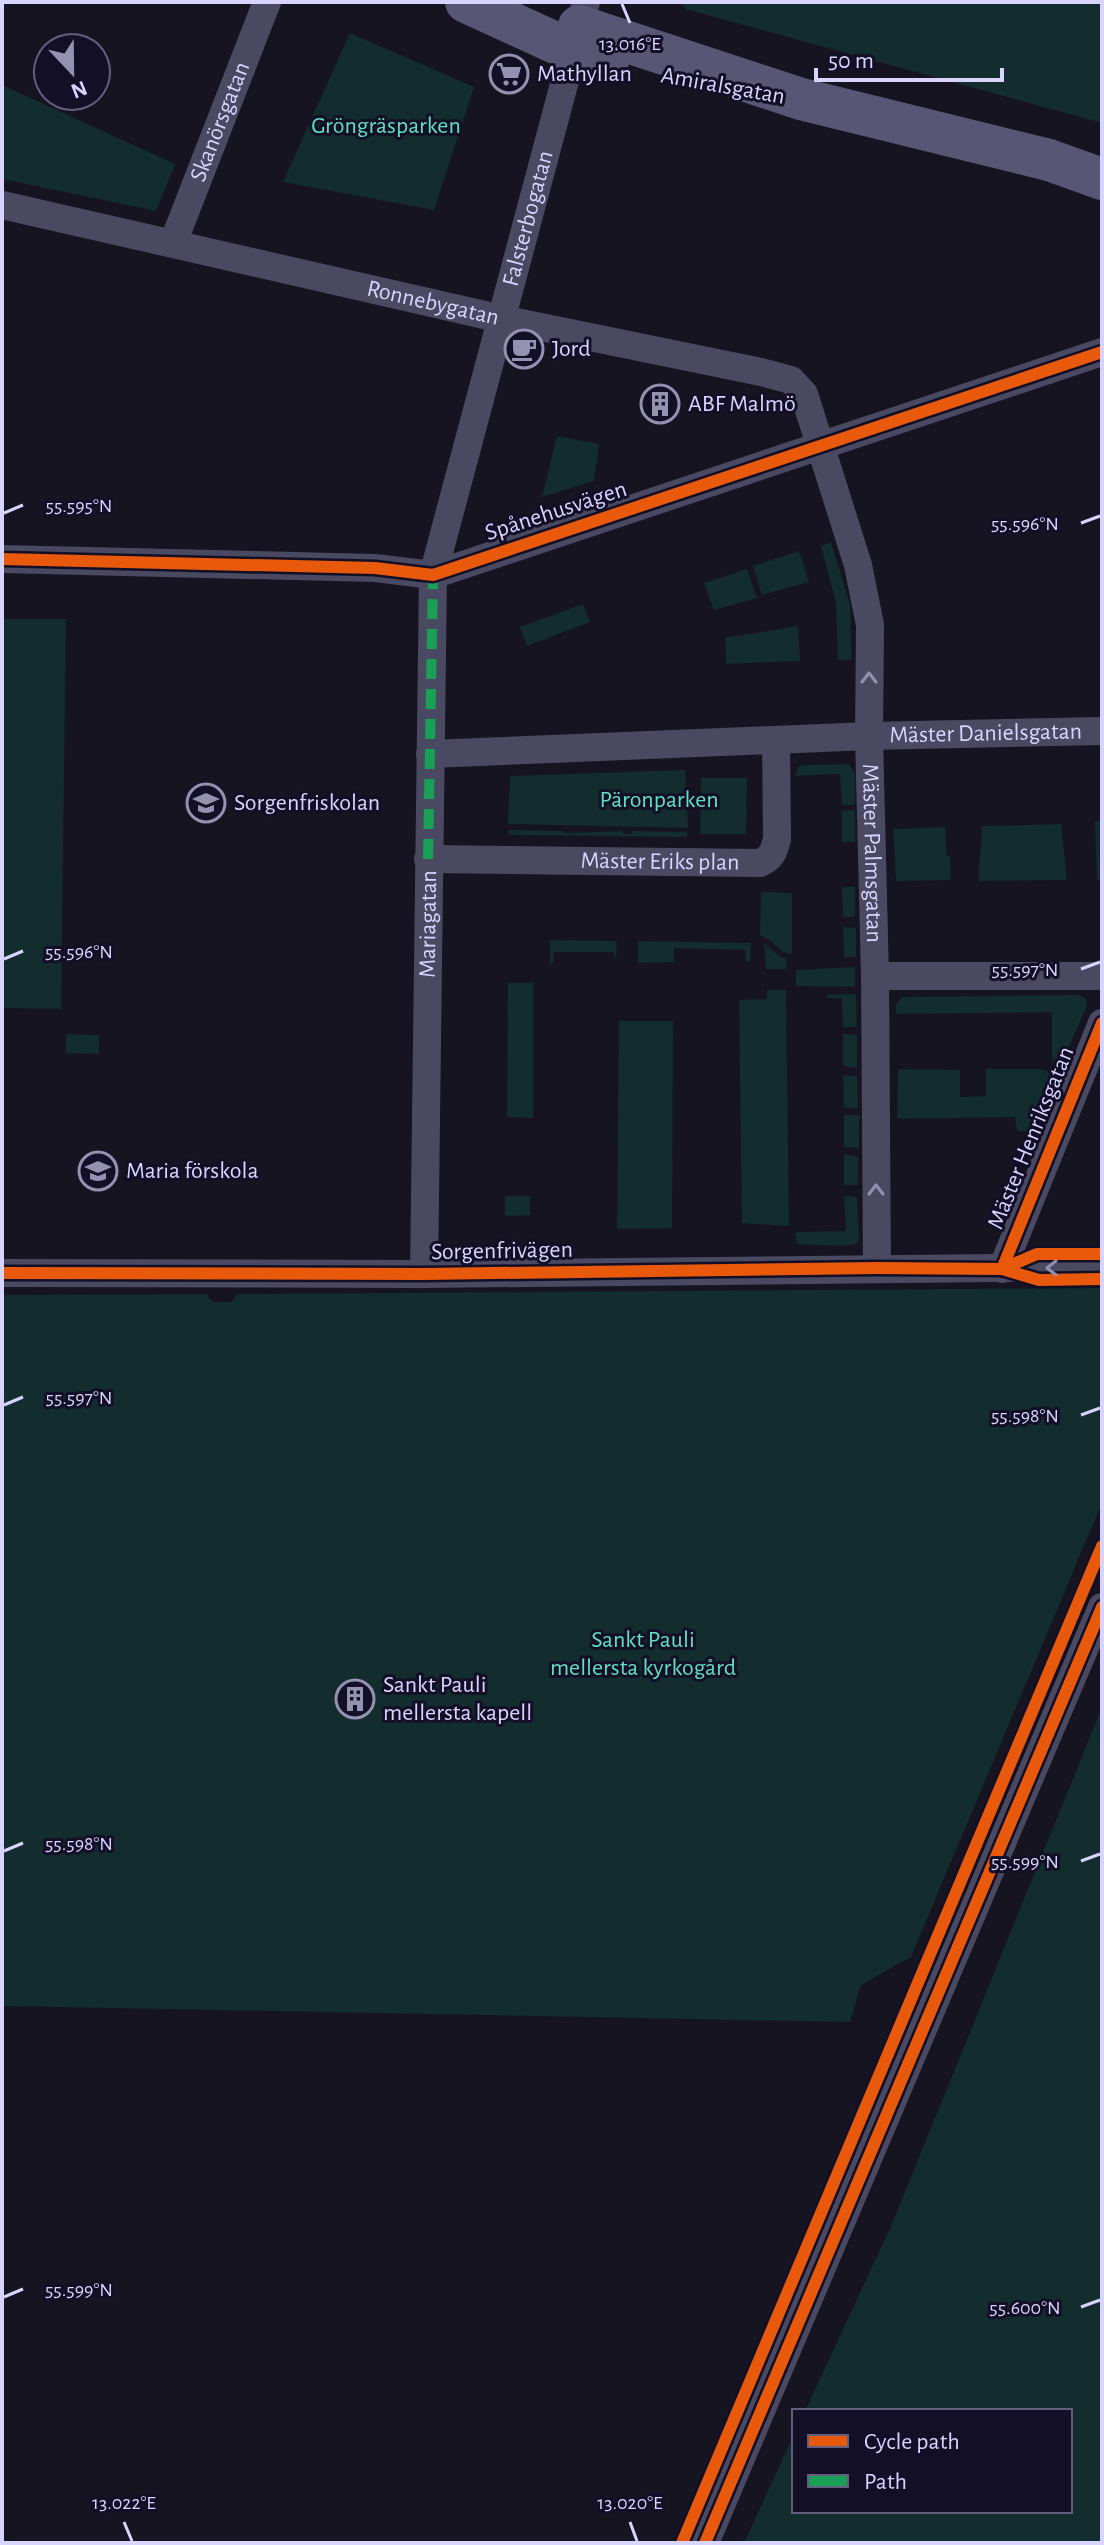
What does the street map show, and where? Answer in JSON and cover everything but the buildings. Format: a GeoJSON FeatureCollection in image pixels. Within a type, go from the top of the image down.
{"type":"FeatureCollection","features":[{"type":"Feature","properties":{"kind":"main road","name":"Amiralsgatan"},"geometry":{"type":"LineString","coordinates":[[466,2],[584,20],[628,16],[692,37],[801,99]]}},
{"type":"Feature","properties":{"kind":"main road","name":"Amiralsgatan"},"geometry":{"type":"LineString","coordinates":[[584,20],[690,85],[801,99],[1049,160],[1102,179]]}},
{"type":"Feature","properties":{"kind":"main road","name":"Amiralsgatan"},"geometry":{"type":"LineString","coordinates":[[1049,160],[1102,166]]}},
{"type":"Feature","properties":{"kind":"street","name":"Skanörsgatan"},"geometry":{"type":"LineString","coordinates":[[173,243],[267,2]]}},
{"type":"Feature","properties":{"kind":"street","name":"Falsterbogatan"},"geometry":{"type":"LineString","coordinates":[[433,575],[584,20]]}},
{"type":"Feature","properties":{"kind":"street","name":"Ronnebygatan"},"geometry":{"type":"LineString","coordinates":[[2,205],[502,319],[791,380],[804,394],[821,446]]}},
{"type":"Feature","properties":{"kind":"street","name":"Spånehusvägen"},"geometry":{"type":"LineString","coordinates":[[2,559],[375,568],[433,575],[1102,352]]}},
{"type":"Feature","properties":{"kind":"street","name":"Mäster Palmsgatan"},"geometry":{"type":"LineString","coordinates":[[821,446],[867,601],[870,625],[877,1268]]}},
{"type":"Feature","properties":{"kind":"street","name":"Mariagatan"},"geometry":{"type":"LineString","coordinates":[[424,1274],[433,575]]}},
{"type":"Feature","properties":{"kind":"street","name":"Mäster Danielsgatan"},"geometry":{"type":"LineString","coordinates":[[869,736],[1102,731]]}},
{"type":"Feature","properties":{"kind":"street"},"geometry":{"type":"LineString","coordinates":[[430,754],[869,736]]}},
{"type":"Feature","properties":{"kind":"street","name":"Mäster Eriks plan"},"geometry":{"type":"LineString","coordinates":[[428,859],[760,863],[769,859],[775,851],[777,839],[776,740]]}},
{"type":"Feature","properties":{"kind":"street"},"geometry":{"type":"LineString","coordinates":[[875,976],[1102,976]]}},
{"type":"Feature","properties":{"kind":"street","name":"Mäster Henriksgatan"},"geometry":{"type":"LineString","coordinates":[[1002,1269],[1010,1219],[1102,1023]]}},
{"type":"Feature","properties":{"kind":"street","name":"Sorgenfrivägen"},"geometry":{"type":"LineString","coordinates":[[2,1273],[424,1274],[1102,1267]]}},
{"type":"Feature","properties":{"kind":"street"},"geometry":{"type":"LineString","coordinates":[[705,2543],[1102,1607]]}},
{"type":"Feature","properties":{"kind":"green space"},"geometry":{"type":"Polygon","coordinates":[[[681,2],[1102,2],[1102,123],[685,9],[681,2]]]}},
{"type":"Feature","properties":{"kind":"green space","name":"Gröngräsparken"},"geometry":{"type":"Polygon","coordinates":[[[350,33],[474,87],[434,210],[283,182],[350,33]]]}},
{"type":"Feature","properties":{"kind":"green space"},"geometry":{"type":"Polygon","coordinates":[[[2,85],[32,99],[32,112],[61,112],[175,164],[156,211],[2,179],[2,85]]]}},
{"type":"Feature","properties":{"kind":"green space"},"geometry":{"type":"Polygon","coordinates":[[[557,436],[599,444],[594,481],[542,497],[557,436]]]}},
{"type":"Feature","properties":{"kind":"green space"},"geometry":{"type":"Polygon","coordinates":[[[831,542],[850,605],[852,660],[838,660],[836,603],[821,546],[831,542]]]}},
{"type":"Feature","properties":{"kind":"green space"},"geometry":{"type":"Polygon","coordinates":[[[799,551],[809,582],[762,595],[753,566],[799,551]]]}},
{"type":"Feature","properties":{"kind":"green space"},"geometry":{"type":"Polygon","coordinates":[[[747,569],[757,598],[714,610],[704,583],[747,569]]]}},
{"type":"Feature","properties":{"kind":"green space"},"geometry":{"type":"Polygon","coordinates":[[[583,604],[590,622],[527,646],[520,627],[583,604]]]}},
{"type":"Feature","properties":{"kind":"green space"},"geometry":{"type":"Polygon","coordinates":[[[2,619],[66,619],[61,1009],[2,1008],[2,619]]]}},
{"type":"Feature","properties":{"kind":"green space"},"geometry":{"type":"Polygon","coordinates":[[[798,626],[800,661],[726,664],[725,638],[798,626]]]}},
{"type":"Feature","properties":{"kind":"green space"},"geometry":{"type":"Polygon","coordinates":[[[849,764],[855,774],[855,805],[842,805],[840,774],[795,776],[798,767],[803,765],[849,764]]]}},
{"type":"Feature","properties":{"kind":"green space","name":"Päronparken"},"geometry":{"type":"Polygon","coordinates":[[[685,770],[688,828],[508,824],[510,776],[685,770]]]}},
{"type":"Feature","properties":{"kind":"green space"},"geometry":{"type":"Polygon","coordinates":[[[701,778],[747,778],[746,834],[700,834],[701,778]]]}},
{"type":"Feature","properties":{"kind":"green space"},"geometry":{"type":"Polygon","coordinates":[[[855,810],[855,842],[842,842],[842,811],[855,810]]]}},
{"type":"Feature","properties":{"kind":"green space"},"geometry":{"type":"Polygon","coordinates":[[[1102,820],[1102,880],[1097,880],[1095,821],[1102,820]]]}},
{"type":"Feature","properties":{"kind":"green space"},"geometry":{"type":"Polygon","coordinates":[[[1061,824],[1067,880],[979,881],[982,826],[1061,824]]]}},
{"type":"Feature","properties":{"kind":"green space"},"geometry":{"type":"Polygon","coordinates":[[[945,827],[951,880],[896,881],[893,829],[945,827]]]}},
{"type":"Feature","properties":{"kind":"green space"},"geometry":{"type":"Polygon","coordinates":[[[508,830],[565,833],[623,831],[623,834],[632,834],[632,831],[687,832],[687,837],[509,835],[508,830]]]}},
{"type":"Feature","properties":{"kind":"green space"},"geometry":{"type":"Polygon","coordinates":[[[842,887],[855,887],[855,917],[843,917],[842,887]]]}},
{"type":"Feature","properties":{"kind":"green space"},"geometry":{"type":"Polygon","coordinates":[[[761,892],[792,893],[792,954],[760,936],[761,892]]]}},
{"type":"Feature","properties":{"kind":"green space"},"geometry":{"type":"Polygon","coordinates":[[[843,927],[856,928],[856,957],[844,957],[843,927]]]}},
{"type":"Feature","properties":{"kind":"green space"},"geometry":{"type":"Polygon","coordinates":[[[550,940],[617,941],[616,960],[613,952],[554,952],[553,963],[550,964],[550,940]]]}},
{"type":"Feature","properties":{"kind":"green space"},"geometry":{"type":"Polygon","coordinates":[[[638,941],[751,943],[750,962],[746,961],[745,950],[674,948],[674,962],[638,963],[638,941]]]}},
{"type":"Feature","properties":{"kind":"green space"},"geometry":{"type":"Polygon","coordinates":[[[764,943],[780,957],[786,958],[787,969],[766,969],[764,943]]]}},
{"type":"Feature","properties":{"kind":"green space"},"geometry":{"type":"Polygon","coordinates":[[[855,967],[855,987],[796,986],[796,970],[855,967]]]}},
{"type":"Feature","properties":{"kind":"green space"},"geometry":{"type":"Polygon","coordinates":[[[508,983],[533,983],[533,1118],[507,1117],[508,983]]]}},
{"type":"Feature","properties":{"kind":"green space"},"geometry":{"type":"Polygon","coordinates":[[[767,990],[786,990],[789,1226],[742,1223],[739,1000],[767,999],[767,990]]]}},
{"type":"Feature","properties":{"kind":"green space"},"geometry":{"type":"Polygon","coordinates":[[[826,995],[856,995],[857,1027],[843,1027],[842,998],[827,998],[826,995]]]}},
{"type":"Feature","properties":{"kind":"green space"},"geometry":{"type":"Polygon","coordinates":[[[1079,995],[1086,999],[1087,1006],[1061,1065],[1052,1061],[1052,1012],[896,1014],[896,1004],[902,997],[1079,995]]]}},
{"type":"Feature","properties":{"kind":"green space"},"geometry":{"type":"Polygon","coordinates":[[[619,1021],[673,1021],[672,1228],[617,1229],[619,1021]]]}},
{"type":"Feature","properties":{"kind":"green space"},"geometry":{"type":"Polygon","coordinates":[[[66,1034],[99,1035],[99,1054],[66,1053],[66,1034]]]}},
{"type":"Feature","properties":{"kind":"green space"},"geometry":{"type":"Polygon","coordinates":[[[843,1034],[857,1035],[857,1068],[843,1066],[843,1034]]]}},
{"type":"Feature","properties":{"kind":"green space"},"geometry":{"type":"Polygon","coordinates":[[[898,1069],[960,1070],[960,1097],[986,1096],[986,1069],[1040,1069],[1058,1075],[1035,1132],[1017,1131],[1015,1117],[897,1119],[898,1069]]]}},
{"type":"Feature","properties":{"kind":"green space"},"geometry":{"type":"Polygon","coordinates":[[[843,1075],[857,1076],[858,1108],[844,1108],[843,1075]]]}},
{"type":"Feature","properties":{"kind":"green space"},"geometry":{"type":"Polygon","coordinates":[[[844,1115],[859,1115],[859,1148],[844,1147],[844,1115]]]}},
{"type":"Feature","properties":{"kind":"green space"},"geometry":{"type":"Polygon","coordinates":[[[844,1154],[858,1157],[858,1185],[844,1185],[844,1154]]]}},
{"type":"Feature","properties":{"kind":"green space"},"geometry":{"type":"Polygon","coordinates":[[[505,1196],[530,1196],[530,1215],[505,1216],[505,1196]]]}},
{"type":"Feature","properties":{"kind":"green space"},"geometry":{"type":"Polygon","coordinates":[[[844,1196],[857,1197],[859,1240],[856,1244],[797,1244],[795,1233],[846,1231],[844,1196]]]}},
{"type":"Feature","properties":{"kind":"green space","name":"Sankt Pauli mellersta kyrkogård"},"geometry":{"type":"Polygon","coordinates":[[[1102,1288],[1102,1503],[911,1957],[861,1985],[850,2022],[2,2006],[2,1295],[206,1294],[213,1302],[231,1302],[238,1294],[1102,1288]]]}},
{"type":"Feature","properties":{"kind":"green space"},"geometry":{"type":"Polygon","coordinates":[[[1102,1707],[1102,2543],[744,2543],[792,2438],[792,2513],[1072,2513],[1072,2409],[806,2409],[892,2224],[1102,1707]]]}},
{"type":"Feature","properties":{"kind":"marked path"},"geometry":{"type":"LineString","coordinates":[[428,859],[433,575]]}},
{"type":"Feature","properties":{"kind":"cycle path"},"geometry":{"type":"LineString","coordinates":[[2,559],[375,568],[433,575],[1102,352]]}},
{"type":"Feature","properties":{"kind":"cycle path"},"geometry":{"type":"LineString","coordinates":[[1002,1269],[1102,1023]]}},
{"type":"Feature","properties":{"kind":"cycle path"},"geometry":{"type":"LineString","coordinates":[[1002,1269],[1037,1254],[1102,1254]]}},
{"type":"Feature","properties":{"kind":"cycle path"},"geometry":{"type":"LineString","coordinates":[[2,1273],[424,1274],[877,1268],[1002,1269],[1039,1280],[1102,1279]]}},
{"type":"Feature","properties":{"kind":"cycle path"},"geometry":{"type":"LineString","coordinates":[[682,2543],[1102,1546]]}},
{"type":"Feature","properties":{"kind":"cycle path"},"geometry":{"type":"LineString","coordinates":[[705,2543],[1102,1607]]}},
{"type":"Feature","properties":{"kind":"place","name":"Mathyllan"},"geometry":{"type":"Point","coordinates":[509,74]}},
{"type":"Feature","properties":{"kind":"place","name":"Jord"},"geometry":{"type":"Point","coordinates":[524,349]}},
{"type":"Feature","properties":{"kind":"place","name":"ABF Malmö"},"geometry":{"type":"Point","coordinates":[660,404]}},
{"type":"Feature","properties":{"kind":"place","name":"Sorgenfriskolan"},"geometry":{"type":"Point","coordinates":[206,803]}},
{"type":"Feature","properties":{"kind":"place","name":"Maria förskola"},"geometry":{"type":"Point","coordinates":[98,1171]}},
{"type":"Feature","properties":{"kind":"place","name":"Sankt Pauli mellersta kapell"},"geometry":{"type":"Point","coordinates":[355,1699]}}]}
